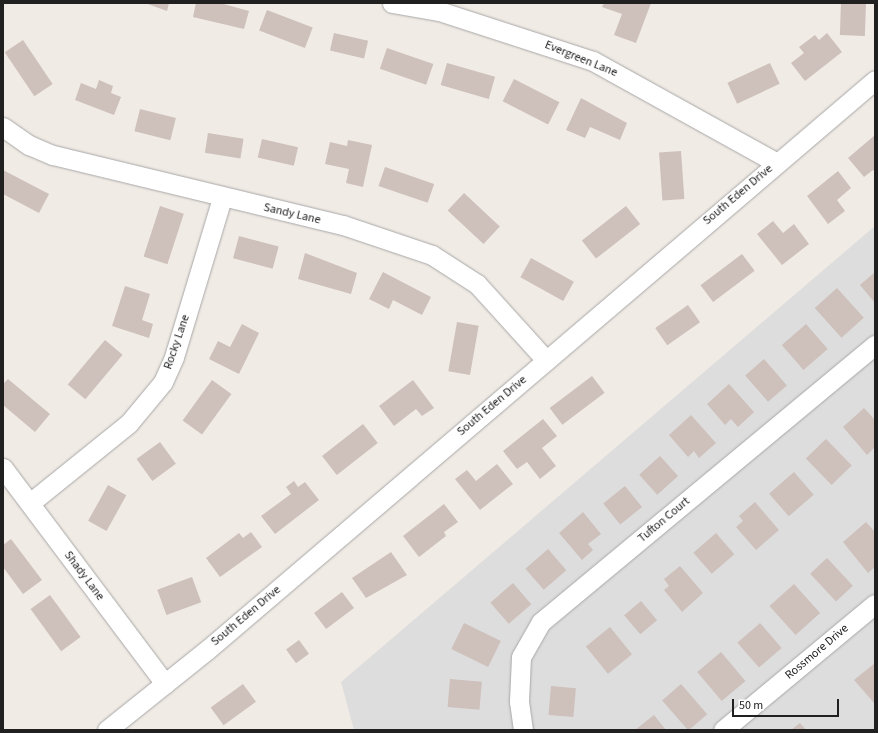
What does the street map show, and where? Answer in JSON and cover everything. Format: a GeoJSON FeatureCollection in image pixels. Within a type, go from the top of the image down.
{"type":"FeatureCollection","features":[{"type":"Feature","properties":{"kind":"street","name":"Evergreen Lane"},"geometry":{"type":"LineString","coordinates":[[392,3],[439,11],[593,61],[777,163]]}},
{"type":"Feature","properties":{"kind":"street","name":"South Eden Drive"},"geometry":{"type":"LineString","coordinates":[[107,730],[165,684],[875,80]]}},
{"type":"Feature","properties":{"kind":"street","name":"Sandy Lane"},"geometry":{"type":"LineString","coordinates":[[3,127],[28,145],[53,155],[222,198],[343,225],[432,254],[477,284],[546,360]]}},
{"type":"Feature","properties":{"kind":"street","name":"Rocky Lane"},"geometry":{"type":"LineString","coordinates":[[30,503],[129,423],[163,382],[174,357],[222,198]]}},
{"type":"Feature","properties":{"kind":"street","name":"Tufton Court"},"geometry":{"type":"LineString","coordinates":[[523,730],[519,701],[521,657],[541,622],[875,345]]}},
{"type":"Feature","properties":{"kind":"street","name":"Shady Lane"},"geometry":{"type":"LineString","coordinates":[[3,468],[165,684]]}},
{"type":"Feature","properties":{"kind":"street","name":"Rossmore Drive"},"geometry":{"type":"LineString","coordinates":[[723,730],[875,604]]}},
{"type":"Feature","properties":{"kind":"shaded area"},"geometry":{"type":"Polygon","coordinates":[[[875,226],[875,730],[354,730],[341,682],[875,226]]]}},
{"type":"Feature","properties":{"kind":"building"},"geometry":{"type":"Polygon","coordinates":[[[145,3],[169,3],[167,11],[145,3]]]}},
{"type":"Feature","properties":{"kind":"building"},"geometry":{"type":"Polygon","coordinates":[[[196,3],[220,3],[249,11],[244,29],[193,17],[196,3]]]}},
{"type":"Feature","properties":{"kind":"building"},"geometry":{"type":"Polygon","coordinates":[[[604,3],[651,3],[636,43],[614,35],[622,14],[602,7],[604,3]]]}},
{"type":"Feature","properties":{"kind":"building"},"geometry":{"type":"Polygon","coordinates":[[[841,3],[866,3],[865,36],[840,35],[841,3]]]}},
{"type":"Feature","properties":{"kind":"building"},"geometry":{"type":"Polygon","coordinates":[[[267,10],[313,28],[305,48],[259,31],[267,10]]]}},
{"type":"Feature","properties":{"kind":"building"},"geometry":{"type":"Polygon","coordinates":[[[334,33],[368,41],[364,58],[330,51],[334,33]]]}},
{"type":"Feature","properties":{"kind":"building"},"geometry":{"type":"Polygon","coordinates":[[[827,33],[842,52],[805,81],[791,63],[804,53],[799,47],[815,35],[819,40],[827,33]]]}},
{"type":"Feature","properties":{"kind":"building"},"geometry":{"type":"Polygon","coordinates":[[[23,40],[53,84],[34,96],[5,52],[23,40]]]}},
{"type":"Feature","properties":{"kind":"building"},"geometry":{"type":"Polygon","coordinates":[[[387,48],[433,64],[426,85],[380,69],[387,48]]]}},
{"type":"Feature","properties":{"kind":"building"},"geometry":{"type":"Polygon","coordinates":[[[447,63],[495,77],[489,99],[441,85],[447,63]]]}},
{"type":"Feature","properties":{"kind":"building"},"geometry":{"type":"Polygon","coordinates":[[[770,63],[780,84],[737,104],[727,83],[770,63]]]}},
{"type":"Feature","properties":{"kind":"building"},"geometry":{"type":"Polygon","coordinates":[[[514,79],[559,102],[548,124],[503,101],[514,79]]]}},
{"type":"Feature","properties":{"kind":"building"},"geometry":{"type":"Polygon","coordinates":[[[99,80],[113,86],[111,93],[121,97],[114,115],[75,100],[81,83],[96,89],[99,80]]]}},
{"type":"Feature","properties":{"kind":"building"},"geometry":{"type":"Polygon","coordinates":[[[581,98],[627,123],[620,140],[590,127],[585,138],[566,130],[581,98]]]}},
{"type":"Feature","properties":{"kind":"building"},"geometry":{"type":"Polygon","coordinates":[[[140,109],[176,118],[170,140],[134,131],[140,109]]]}},
{"type":"Feature","properties":{"kind":"building"},"geometry":{"type":"Polygon","coordinates":[[[208,133],[244,139],[240,158],[205,153],[208,133]]]}},
{"type":"Feature","properties":{"kind":"building"},"geometry":{"type":"Polygon","coordinates":[[[875,135],[875,172],[873,170],[864,177],[848,158],[875,135]]]}},
{"type":"Feature","properties":{"kind":"building"},"geometry":{"type":"Polygon","coordinates":[[[262,139],[298,147],[294,166],[258,158],[262,139]]]}},
{"type":"Feature","properties":{"kind":"building"},"geometry":{"type":"Polygon","coordinates":[[[348,140],[372,145],[363,187],[346,183],[349,169],[325,164],[330,142],[347,146],[348,140]]]}},
{"type":"Feature","properties":{"kind":"building"},"geometry":{"type":"Polygon","coordinates":[[[681,151],[684,199],[662,200],[659,153],[681,151]]]}},
{"type":"Feature","properties":{"kind":"building"},"geometry":{"type":"Polygon","coordinates":[[[385,167],[434,184],[428,203],[378,186],[385,167]]]}},
{"type":"Feature","properties":{"kind":"building"},"geometry":{"type":"Polygon","coordinates":[[[3,170],[49,194],[39,213],[3,194],[3,170]]]}},
{"type":"Feature","properties":{"kind":"building"},"geometry":{"type":"Polygon","coordinates":[[[838,171],[851,188],[837,200],[845,211],[828,224],[807,196],[838,171]]]}},
{"type":"Feature","properties":{"kind":"building"},"geometry":{"type":"Polygon","coordinates":[[[464,193],[500,226],[483,244],[448,211],[464,193]]]}},
{"type":"Feature","properties":{"kind":"building"},"geometry":{"type":"Polygon","coordinates":[[[160,206],[184,214],[167,264],[144,256],[160,206]]]}},
{"type":"Feature","properties":{"kind":"building"},"geometry":{"type":"Polygon","coordinates":[[[626,206],[640,224],[596,259],[582,240],[626,206]]]}},
{"type":"Feature","properties":{"kind":"building"},"geometry":{"type":"Polygon","coordinates":[[[773,221],[783,233],[794,224],[809,244],[782,265],[757,234],[773,221]]]}},
{"type":"Feature","properties":{"kind":"building"},"geometry":{"type":"Polygon","coordinates":[[[239,236],[279,247],[273,269],[233,258],[239,236]]]}},
{"type":"Feature","properties":{"kind":"building"},"geometry":{"type":"Polygon","coordinates":[[[305,253],[357,273],[351,294],[298,279],[305,253]]]}},
{"type":"Feature","properties":{"kind":"building"},"geometry":{"type":"Polygon","coordinates":[[[742,254],[755,271],[713,302],[700,285],[742,254]]]}},
{"type":"Feature","properties":{"kind":"building"},"geometry":{"type":"Polygon","coordinates":[[[531,258],[574,282],[563,301],[520,277],[531,258]]]}},
{"type":"Feature","properties":{"kind":"building"},"geometry":{"type":"Polygon","coordinates":[[[383,272],[431,297],[422,315],[393,300],[389,309],[369,299],[383,272]]]}},
{"type":"Feature","properties":{"kind":"building"},"geometry":{"type":"Polygon","coordinates":[[[875,272],[875,303],[860,285],[875,272]]]}},
{"type":"Feature","properties":{"kind":"building"},"geometry":{"type":"Polygon","coordinates":[[[125,286],[150,294],[142,320],[153,324],[149,338],[112,326],[125,286]]]}},
{"type":"Feature","properties":{"kind":"building"},"geometry":{"type":"Polygon","coordinates":[[[837,288],[864,318],[841,338],[815,308],[837,288]]]}},
{"type":"Feature","properties":{"kind":"building"},"geometry":{"type":"Polygon","coordinates":[[[688,305],[700,322],[667,345],[655,328],[688,305]]]}},
{"type":"Feature","properties":{"kind":"building"},"geometry":{"type":"Polygon","coordinates":[[[457,322],[479,326],[470,375],[448,371],[457,322]]]}},
{"type":"Feature","properties":{"kind":"building"},"geometry":{"type":"Polygon","coordinates":[[[242,324],[259,333],[239,374],[209,359],[218,341],[230,347],[242,324]]]}},
{"type":"Feature","properties":{"kind":"building"},"geometry":{"type":"Polygon","coordinates":[[[806,324],[828,349],[803,370],[782,345],[806,324]]]}},
{"type":"Feature","properties":{"kind":"building"},"geometry":{"type":"Polygon","coordinates":[[[105,340],[123,355],[85,399],[68,384],[105,340]]]}},
{"type":"Feature","properties":{"kind":"building"},"geometry":{"type":"Polygon","coordinates":[[[764,359],[787,385],[768,402],[745,375],[764,359]]]}},
{"type":"Feature","properties":{"kind":"building"},"geometry":{"type":"Polygon","coordinates":[[[592,376],[605,393],[562,425],[550,408],[592,376]]]}},
{"type":"Feature","properties":{"kind":"building"},"geometry":{"type":"Polygon","coordinates":[[[8,379],[50,414],[35,432],[3,405],[3,384],[8,379]]]}},
{"type":"Feature","properties":{"kind":"building"},"geometry":{"type":"Polygon","coordinates":[[[212,380],[231,394],[202,435],[183,420],[212,380]]]}},
{"type":"Feature","properties":{"kind":"building"},"geometry":{"type":"Polygon","coordinates":[[[413,380],[434,408],[422,416],[416,409],[394,426],[379,406],[413,380]]]}},
{"type":"Feature","properties":{"kind":"building"},"geometry":{"type":"Polygon","coordinates":[[[729,384],[754,412],[738,427],[731,419],[725,425],[707,404],[729,384]]]}},
{"type":"Feature","properties":{"kind":"building"},"geometry":{"type":"Polygon","coordinates":[[[864,408],[875,420],[875,447],[867,455],[843,427],[864,408]]]}},
{"type":"Feature","properties":{"kind":"building"},"geometry":{"type":"Polygon","coordinates":[[[691,415],[716,443],[699,458],[694,451],[688,457],[669,435],[691,415]]]}},
{"type":"Feature","properties":{"kind":"building"},"geometry":{"type":"Polygon","coordinates":[[[543,419],[557,436],[542,448],[556,466],[540,479],[527,462],[517,469],[503,451],[543,419]]]}},
{"type":"Feature","properties":{"kind":"building"},"geometry":{"type":"Polygon","coordinates":[[[363,424],[378,443],[337,475],[322,456],[363,424]]]}},
{"type":"Feature","properties":{"kind":"building"},"geometry":{"type":"Polygon","coordinates":[[[826,439],[852,466],[832,485],[806,458],[826,439]]]}},
{"type":"Feature","properties":{"kind":"building"},"geometry":{"type":"Polygon","coordinates":[[[160,442],[176,464],[152,481],[137,459],[160,442]]]}},
{"type":"Feature","properties":{"kind":"building"},"geometry":{"type":"Polygon","coordinates":[[[660,456],[678,476],[657,495],[639,475],[660,456]]]}},
{"type":"Feature","properties":{"kind":"building"},"geometry":{"type":"Polygon","coordinates":[[[497,464],[513,484],[480,510],[455,479],[467,470],[476,481],[497,464]]]}},
{"type":"Feature","properties":{"kind":"building"},"geometry":{"type":"Polygon","coordinates":[[[794,472],[814,495],[789,516],[769,494],[794,472]]]}},
{"type":"Feature","properties":{"kind":"building"},"geometry":{"type":"Polygon","coordinates":[[[294,481],[298,487],[305,482],[319,500],[275,534],[261,516],[291,494],[286,487],[294,481]]]}},
{"type":"Feature","properties":{"kind":"building"},"geometry":{"type":"Polygon","coordinates":[[[108,485],[126,495],[106,531],[88,521],[108,485]]]}},
{"type":"Feature","properties":{"kind":"building"},"geometry":{"type":"Polygon","coordinates":[[[625,486],[642,507],[620,525],[603,504],[625,486]]]}},
{"type":"Feature","properties":{"kind":"building"},"geometry":{"type":"Polygon","coordinates":[[[755,502],[779,530],[756,550],[736,527],[743,521],[739,516],[755,502]]]}},
{"type":"Feature","properties":{"kind":"building"},"geometry":{"type":"Polygon","coordinates":[[[444,504],[458,522],[444,532],[446,536],[419,557],[403,536],[444,504]]]}},
{"type":"Feature","properties":{"kind":"building"},"geometry":{"type":"Polygon","coordinates":[[[583,512],[601,534],[588,544],[593,550],[582,560],[559,533],[583,512]]]}},
{"type":"Feature","properties":{"kind":"building"},"geometry":{"type":"Polygon","coordinates":[[[866,522],[875,532],[875,567],[868,573],[843,542],[866,522]]]}},
{"type":"Feature","properties":{"kind":"building"},"geometry":{"type":"Polygon","coordinates":[[[251,532],[262,547],[220,577],[206,558],[239,533],[243,538],[251,532]]]}},
{"type":"Feature","properties":{"kind":"building"},"geometry":{"type":"Polygon","coordinates":[[[716,533],[734,554],[712,574],[693,553],[716,533]]]}},
{"type":"Feature","properties":{"kind":"building"},"geometry":{"type":"Polygon","coordinates":[[[11,539],[42,580],[23,594],[3,567],[3,545],[11,539]]]}},
{"type":"Feature","properties":{"kind":"building"},"geometry":{"type":"Polygon","coordinates":[[[548,549],[566,570],[544,590],[525,569],[548,549]]]}},
{"type":"Feature","properties":{"kind":"building"},"geometry":{"type":"Polygon","coordinates":[[[391,552],[407,575],[366,598],[352,578],[391,552]]]}},
{"type":"Feature","properties":{"kind":"building"},"geometry":{"type":"Polygon","coordinates":[[[827,558],[853,586],[836,601],[810,574],[827,558]]]}},
{"type":"Feature","properties":{"kind":"building"},"geometry":{"type":"Polygon","coordinates":[[[680,566],[703,593],[682,612],[664,590],[669,586],[664,579],[680,566]]]}},
{"type":"Feature","properties":{"kind":"building"},"geometry":{"type":"Polygon","coordinates":[[[192,577],[201,602],[166,615],[157,590],[192,577]]]}},
{"type":"Feature","properties":{"kind":"building"},"geometry":{"type":"Polygon","coordinates":[[[513,583],[531,604],[509,624],[490,603],[513,583]]]}},
{"type":"Feature","properties":{"kind":"building"},"geometry":{"type":"Polygon","coordinates":[[[794,584],[820,613],[796,635],[769,606],[794,584]]]}},
{"type":"Feature","properties":{"kind":"building"},"geometry":{"type":"Polygon","coordinates":[[[342,592],[354,608],[326,629],[314,613],[342,592]]]}},
{"type":"Feature","properties":{"kind":"building"},"geometry":{"type":"Polygon","coordinates":[[[50,595],[81,637],[61,651],[31,609],[50,595]]]}},
{"type":"Feature","properties":{"kind":"building"},"geometry":{"type":"Polygon","coordinates":[[[641,601],[657,620],[640,634],[624,615],[641,601]]]}},
{"type":"Feature","properties":{"kind":"building"},"geometry":{"type":"Polygon","coordinates":[[[464,623],[501,641],[488,667],[451,649],[464,623]]]}},
{"type":"Feature","properties":{"kind":"building"},"geometry":{"type":"Polygon","coordinates":[[[760,623],[782,648],[759,668],[737,643],[760,623]]]}},
{"type":"Feature","properties":{"kind":"building"},"geometry":{"type":"Polygon","coordinates":[[[610,627],[632,654],[608,674],[586,647],[610,627]]]}},
{"type":"Feature","properties":{"kind":"building"},"geometry":{"type":"Polygon","coordinates":[[[299,640],[309,654],[296,663],[286,649],[299,640]]]}},
{"type":"Feature","properties":{"kind":"building"},"geometry":{"type":"Polygon","coordinates":[[[721,652],[745,681],[722,701],[697,672],[721,652]]]}},
{"type":"Feature","properties":{"kind":"building"},"geometry":{"type":"Polygon","coordinates":[[[875,663],[875,704],[854,680],[875,663]]]}},
{"type":"Feature","properties":{"kind":"building"},"geometry":{"type":"Polygon","coordinates":[[[450,679],[482,682],[479,710],[448,707],[450,679]]]}},
{"type":"Feature","properties":{"kind":"building"},"geometry":{"type":"Polygon","coordinates":[[[243,684],[256,702],[224,725],[211,708],[243,684]]]}},
{"type":"Feature","properties":{"kind":"building"},"geometry":{"type":"Polygon","coordinates":[[[681,684],[707,714],[688,730],[662,700],[681,684]]]}},
{"type":"Feature","properties":{"kind":"building"},"geometry":{"type":"Polygon","coordinates":[[[551,686],[576,688],[573,717],[548,715],[551,686]]]}},
{"type":"Feature","properties":{"kind":"building"},"geometry":{"type":"Polygon","coordinates":[[[654,715],[666,730],[635,730],[654,715]]]}},
{"type":"Feature","properties":{"kind":"building"},"geometry":{"type":"Polygon","coordinates":[[[800,723],[806,730],[791,730],[800,723]]]}}]}
